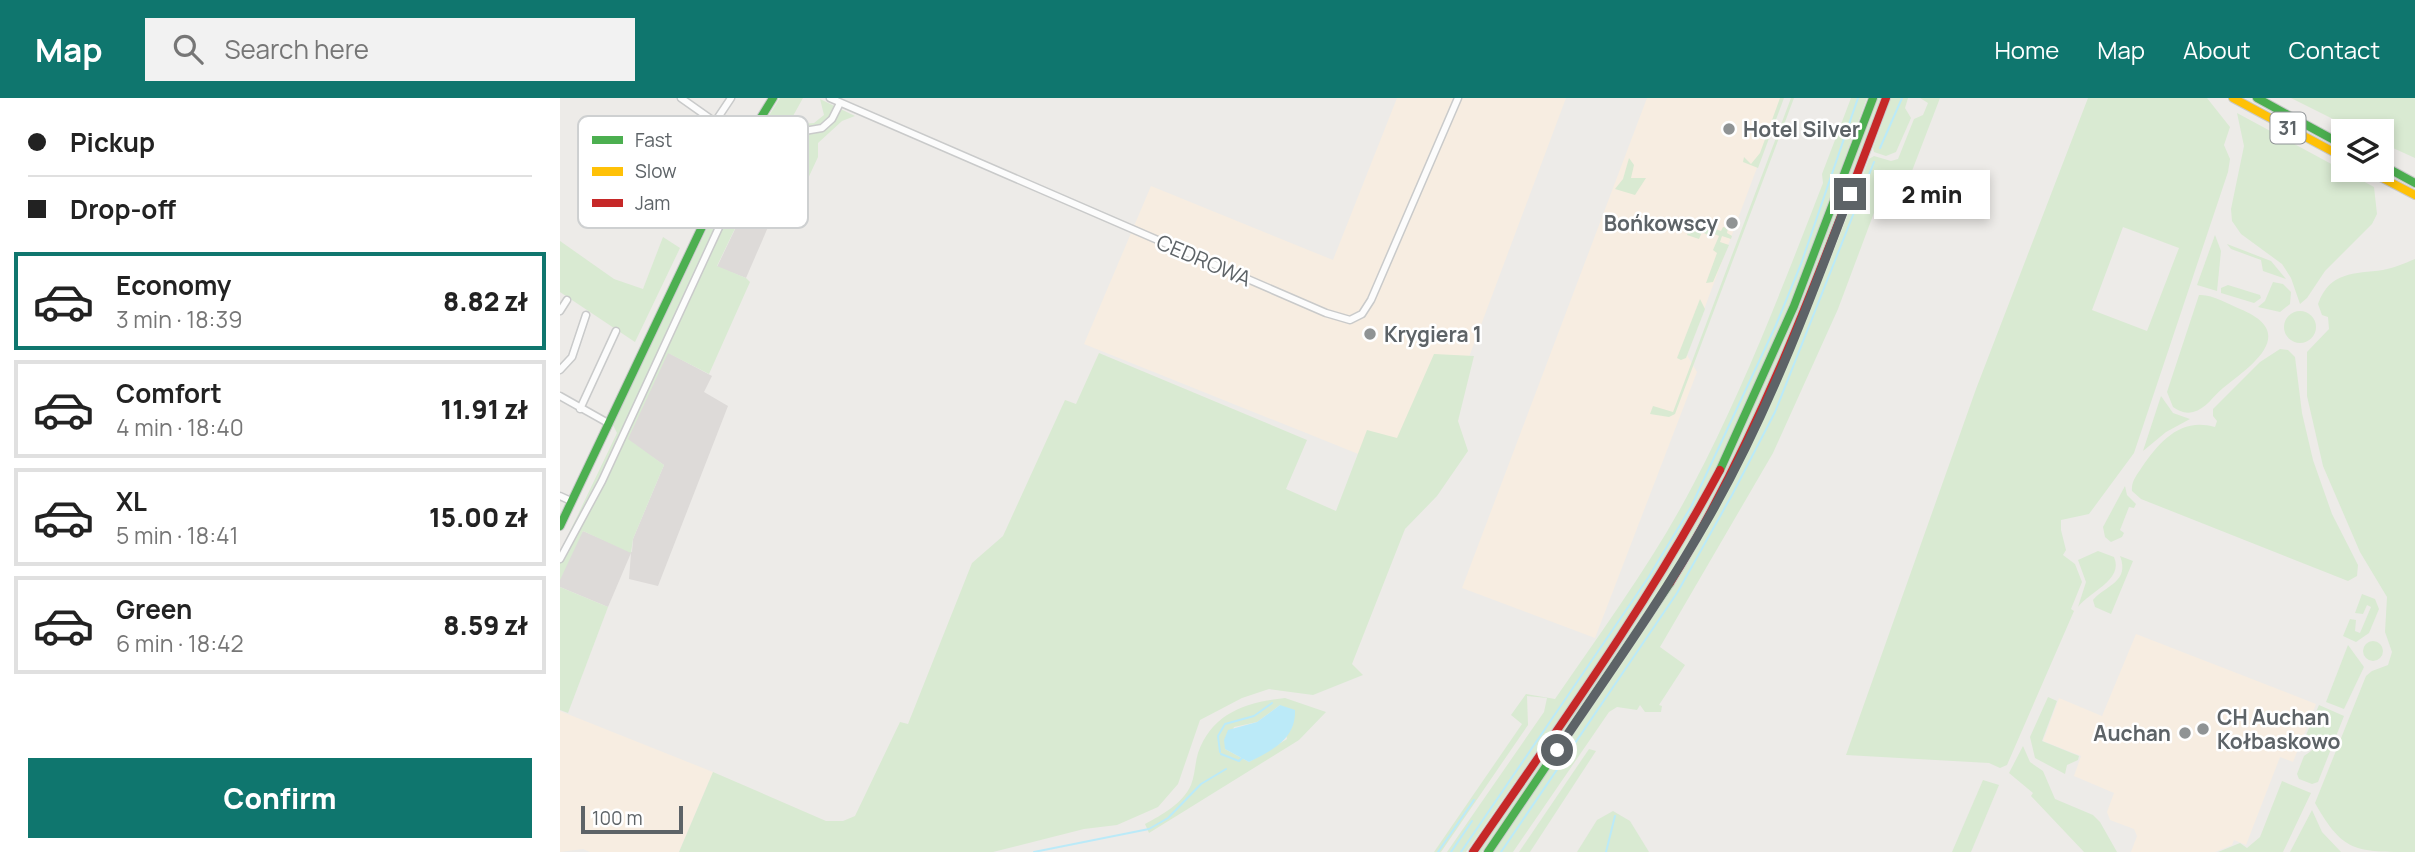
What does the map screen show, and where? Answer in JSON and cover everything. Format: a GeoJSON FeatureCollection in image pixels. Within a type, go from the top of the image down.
{"type":"FeatureCollection","features":[{"type":"Feature","properties":{"kind":"main road"},"geometry":{"type":"LineString","coordinates":[[762,116],[773,98]]}},
{"type":"Feature","properties":{"kind":"main road"},"geometry":{"type":"LineString","coordinates":[[1473,852],[1628,624],[1701,507],[1741,429],[1777,348],[1873,98]]}},
{"type":"Feature","properties":{"kind":"main road"},"geometry":{"type":"LineString","coordinates":[[1488,852],[1643,624],[1711,513],[1752,434],[1789,353],[1886,98]]}},
{"type":"Feature","properties":{"kind":"main road","name":"31"},"geometry":{"type":"LineString","coordinates":[[2233,98],[2331,151]]}},
{"type":"Feature","properties":{"kind":"main road","name":"31"},"geometry":{"type":"LineString","coordinates":[[2257,98],[2331,138]]}},
{"type":"Feature","properties":{"kind":"main road"},"geometry":{"type":"LineString","coordinates":[[2394,172],[2415,183]]}},
{"type":"Feature","properties":{"kind":"main road"},"geometry":{"type":"LineString","coordinates":[[2390,182],[2415,195]]}},
{"type":"Feature","properties":{"kind":"main road"},"geometry":{"type":"LineString","coordinates":[[560,526],[701,228]]}},
{"type":"Feature","properties":{"kind":"street"},"geometry":{"type":"LineString","coordinates":[[681,98],[706,116]]}},
{"type":"Feature","properties":{"kind":"street"},"geometry":{"type":"LineString","coordinates":[[719,116],[731,98]]}},
{"type":"Feature","properties":{"kind":"street","name":"CEDROWA"},"geometry":{"type":"LineString","coordinates":[[830,98],[1326,313],[1350,320],[1362,314],[1371,300],[1458,98]]}},
{"type":"Feature","properties":{"kind":"street"},"geometry":{"type":"LineString","coordinates":[[808,130],[822,128],[832,119],[840,103]]}},
{"type":"Feature","properties":{"kind":"street"},"geometry":{"type":"LineString","coordinates":[[560,559],[602,481],[720,228]]}},
{"type":"Feature","properties":{"kind":"street"},"geometry":{"type":"LineString","coordinates":[[560,311],[567,300]]}},
{"type":"Feature","properties":{"kind":"street"},"geometry":{"type":"LineString","coordinates":[[560,370],[572,357],[586,315]]}},
{"type":"Feature","properties":{"kind":"street"},"geometry":{"type":"LineString","coordinates":[[580,409],[616,331]]}},
{"type":"Feature","properties":{"kind":"street"},"geometry":{"type":"LineString","coordinates":[[560,396],[608,423]]}},
{"type":"Feature","properties":{"kind":"street"},"geometry":{"type":"LineString","coordinates":[[560,496],[572,501]]}},
{"type":"Feature","properties":{"kind":"shaded area"},"geometry":{"type":"Polygon","coordinates":[[[1397,98],[1566,98],[1423,480],[1084,344],[1151,186],[1333,260],[1397,98]]]}},
{"type":"Feature","properties":{"kind":"shaded area"},"geometry":{"type":"Polygon","coordinates":[[[1647,98],[1783,98],[1687,355],[1697,372],[1595,638],[1462,588],[1647,98]]]}},
{"type":"Feature","properties":{"kind":"shaded area"},"geometry":{"type":"Polygon","coordinates":[[[736,228],[768,228],[746,278],[717,267],[736,228]]]}},
{"type":"Feature","properties":{"kind":"shaded area"},"geometry":{"type":"Polygon","coordinates":[[[667,352],[712,376],[704,392],[728,406],[658,586],[629,579],[631,553],[608,607],[560,587],[560,566],[583,531],[632,552],[633,539],[664,465],[627,440],[667,352]]]}},
{"type":"Feature","properties":{"kind":"shaded area","name":"CH Auchan Kołbaskowo"},"geometry":{"type":"Polygon","coordinates":[[[2136,634],[2316,704],[2293,762],[2280,757],[2246,845],[2234,840],[2232,845],[2215,852],[2131,852],[2137,836],[2134,829],[2110,820],[2107,812],[2114,793],[2074,776],[2081,756],[2043,741],[2059,698],[2102,716],[2136,634]]]}},
{"type":"Feature","properties":{"kind":"shaded area"},"geometry":{"type":"Polygon","coordinates":[[[560,711],[713,772],[679,852],[590,852],[583,849],[560,852],[560,711]]]}},
{"type":"Feature","properties":{"kind":"green space"},"geometry":{"type":"Polygon","coordinates":[[[780,98],[803,98],[793,116],[769,116],[780,98]]]}},
{"type":"Feature","properties":{"kind":"green space"},"geometry":{"type":"Polygon","coordinates":[[[1780,98],[1784,98],[1758,168],[1743,162],[1744,157],[1751,164],[1760,153],[1780,98]]]}},
{"type":"Feature","properties":{"kind":"green space"},"geometry":{"type":"Polygon","coordinates":[[[1791,98],[1794,98],[1675,414],[1669,417],[1650,414],[1653,406],[1673,412],[1791,98]]]}},
{"type":"Feature","properties":{"kind":"green space"},"geometry":{"type":"Polygon","coordinates":[[[1851,98],[1867,98],[1802,275],[1748,405],[1698,500],[1603,654],[1466,852],[1447,852],[1544,712],[1547,698],[1527,696],[1528,725],[1441,852],[1434,852],[1522,724],[1511,715],[1526,694],[1555,699],[1627,594],[1678,513],[1712,448],[1762,336],[1823,183],[1822,174],[1851,98]]]}},
{"type":"Feature","properties":{"kind":"green space"},"geometry":{"type":"Polygon","coordinates":[[[1877,98],[1882,98],[1809,292],[1769,387],[1724,479],[1669,575],[1609,669],[1482,852],[1477,852],[1722,476],[1877,98]]]}},
{"type":"Feature","properties":{"kind":"green space"},"geometry":{"type":"Polygon","coordinates":[[[1891,98],[1908,98],[1905,108],[1911,118],[1896,152],[1886,156],[1874,152],[1873,148],[1891,98]]]}},
{"type":"Feature","properties":{"kind":"green space"},"geometry":{"type":"Polygon","coordinates":[[[1920,98],[1940,98],[1907,184],[1887,178],[1838,309],[1773,453],[1660,647],[1685,665],[1659,705],[1662,706],[1661,712],[1645,712],[1640,705],[1637,710],[1617,707],[1609,712],[1513,852],[1494,852],[1688,562],[1740,464],[1787,364],[1869,159],[1874,156],[1891,161],[1898,159],[1914,119],[1923,115],[1928,103],[1920,98]]]}},
{"type":"Feature","properties":{"kind":"green space"},"geometry":{"type":"Polygon","coordinates":[[[2088,98],[2207,98],[2230,127],[2224,145],[2230,159],[2228,172],[2134,453],[2089,514],[2061,520],[2066,550],[2063,555],[2075,564],[2082,582],[2071,609],[2074,611],[2007,765],[2000,768],[1989,763],[1846,755],[1976,389],[2088,98]],[[2123,227],[2092,310],[2147,331],[2179,248],[2123,227]]]}},
{"type":"Feature","properties":{"kind":"green space"},"geometry":{"type":"Polygon","coordinates":[[[2291,98],[2415,98],[2415,158],[2394,148],[2394,119],[2333,119],[2291,98]]]}},
{"type":"Feature","properties":{"kind":"green space"},"geometry":{"type":"Polygon","coordinates":[[[820,99],[855,116],[842,121],[818,143],[818,157],[808,179],[808,123],[814,123],[824,115],[820,99]]]}},
{"type":"Feature","properties":{"kind":"green space"},"geometry":{"type":"Polygon","coordinates":[[[2237,113],[2331,164],[2331,182],[2365,182],[2374,187],[2377,214],[2372,224],[2325,271],[2300,304],[2291,278],[2282,264],[2241,234],[2232,221],[2231,209],[2244,146],[2237,113]]]}},
{"type":"Feature","properties":{"kind":"green space"},"geometry":{"type":"Polygon","coordinates":[[[1629,158],[1634,165],[1631,178],[1646,178],[1635,195],[1615,189],[1623,179],[1629,158]]]}},
{"type":"Feature","properties":{"kind":"green space"},"geometry":{"type":"Polygon","coordinates":[[[1692,221],[1721,231],[1723,227],[1728,228],[1727,233],[1732,236],[1731,239],[1722,236],[1720,242],[1729,245],[1713,282],[1706,283],[1717,253],[1713,250],[1719,236],[1712,233],[1714,238],[1702,232],[1699,239],[1687,235],[1692,221]]]}},
{"type":"Feature","properties":{"kind":"green space"},"geometry":{"type":"Polygon","coordinates":[[[707,228],[735,228],[717,266],[750,282],[709,374],[668,353],[628,439],[664,465],[633,539],[631,553],[583,531],[560,580],[560,552],[617,433],[613,425],[707,228]]]}},
{"type":"Feature","properties":{"kind":"green space"},"geometry":{"type":"Polygon","coordinates":[[[2215,235],[2221,251],[2217,291],[2197,285],[2215,235]]]}},
{"type":"Feature","properties":{"kind":"green space"},"geometry":{"type":"Polygon","coordinates":[[[663,237],[680,248],[635,342],[560,292],[560,241],[614,279],[643,289],[663,237]]]}},
{"type":"Feature","properties":{"kind":"green space"},"geometry":{"type":"Polygon","coordinates":[[[2227,244],[2271,261],[2286,279],[2263,271],[2261,260],[2231,249],[2227,244]]]}},
{"type":"Feature","properties":{"kind":"green space"},"geometry":{"type":"Polygon","coordinates":[[[2415,259],[2415,852],[2378,851],[2353,846],[2343,840],[2315,803],[2366,676],[2388,665],[2392,652],[2385,632],[2387,597],[2360,552],[2323,466],[2307,396],[2307,352],[2329,329],[2328,317],[2322,315],[2318,304],[2329,285],[2344,276],[2387,269],[2415,259]]]}},
{"type":"Feature","properties":{"kind":"green space"},"geometry":{"type":"Polygon","coordinates":[[[2273,282],[2283,284],[2291,292],[2290,304],[2280,312],[2258,307],[2265,301],[2273,282]]]}},
{"type":"Feature","properties":{"kind":"green space"},"geometry":{"type":"Polygon","coordinates":[[[2228,285],[2260,295],[2261,298],[2254,303],[2221,293],[2221,288],[2228,285]]]}},
{"type":"Feature","properties":{"kind":"green space"},"geometry":{"type":"Polygon","coordinates":[[[2199,295],[2220,300],[2257,318],[2266,328],[2268,338],[2257,359],[2209,402],[2193,412],[2185,412],[2173,407],[2167,392],[2199,295]]]}},
{"type":"Feature","properties":{"kind":"green space"},"geometry":{"type":"Polygon","coordinates":[[[1700,299],[1705,309],[1686,358],[1681,360],[1677,358],[1700,299]]]}},
{"type":"Feature","properties":{"kind":"green space"},"geometry":{"type":"Polygon","coordinates":[[[2300,311],[2311,316],[2316,327],[2311,338],[2300,343],[2289,338],[2284,327],[2289,316],[2300,311]]]}},
{"type":"Feature","properties":{"kind":"green space"},"geometry":{"type":"Polygon","coordinates":[[[2280,349],[2288,350],[2295,357],[2302,413],[2313,460],[2332,514],[2358,565],[2357,576],[2348,581],[2141,499],[2132,491],[2136,475],[2164,440],[2192,425],[2215,427],[2217,421],[2213,416],[2213,409],[2260,362],[2280,349]]]}},
{"type":"Feature","properties":{"kind":"green space"},"geometry":{"type":"Polygon","coordinates":[[[1099,353],[1307,440],[1286,489],[1336,511],[1367,430],[1397,438],[1434,354],[1474,356],[1458,421],[1468,451],[1437,496],[1405,529],[1352,664],[1363,675],[1313,695],[1269,689],[1242,698],[1200,720],[1178,784],[1158,807],[1117,825],[1084,829],[993,852],[679,852],[713,772],[826,821],[843,821],[855,816],[900,722],[908,724],[972,563],[1003,536],[1065,400],[1076,404],[1099,353]]]}},
{"type":"Feature","properties":{"kind":"green space"},"geometry":{"type":"Polygon","coordinates":[[[2161,396],[2173,413],[2190,419],[2166,432],[2143,451],[2161,396]]]}},
{"type":"Feature","properties":{"kind":"green space"},"geometry":{"type":"Polygon","coordinates":[[[2125,486],[2127,495],[2136,504],[2134,508],[2129,507],[2120,530],[2124,533],[2122,537],[2111,542],[2105,537],[2103,527],[2125,486]]]}},
{"type":"Feature","properties":{"kind":"green space"},"geometry":{"type":"Polygon","coordinates":[[[2098,551],[2114,557],[2114,572],[2104,585],[2078,607],[2086,582],[2078,560],[2098,551]]]}},
{"type":"Feature","properties":{"kind":"green space"},"geometry":{"type":"Polygon","coordinates":[[[2120,556],[2133,561],[2111,614],[2095,607],[2093,600],[2119,577],[2122,572],[2120,556]]]}},
{"type":"Feature","properties":{"kind":"green space"},"geometry":{"type":"Polygon","coordinates":[[[560,587],[608,607],[568,713],[560,710],[560,587]]]}},
{"type":"Feature","properties":{"kind":"green space"},"geometry":{"type":"Polygon","coordinates":[[[2362,594],[2375,599],[2379,609],[2369,633],[2356,642],[2343,636],[2350,619],[2356,620],[2355,631],[2360,633],[2371,607],[2367,605],[2363,614],[2355,613],[2362,594]]]}},
{"type":"Feature","properties":{"kind":"green space"},"geometry":{"type":"Polygon","coordinates":[[[2373,641],[2380,644],[2383,651],[2380,658],[2373,661],[2366,658],[2363,651],[2366,644],[2373,641]]]}},
{"type":"Feature","properties":{"kind":"green space"},"geometry":{"type":"Polygon","coordinates":[[[2348,645],[2364,667],[2344,709],[2326,702],[2348,645]]]}},
{"type":"Feature","properties":{"kind":"green space"},"geometry":{"type":"Polygon","coordinates":[[[2048,697],[2057,701],[2042,741],[2079,756],[2078,760],[2067,765],[2065,774],[2035,758],[2030,737],[2048,697]]]}},
{"type":"Feature","properties":{"kind":"green space"},"geometry":{"type":"Polygon","coordinates":[[[1285,698],[1326,712],[1299,740],[1149,833],[1145,824],[1171,808],[1187,791],[1204,739],[1221,719],[1244,707],[1285,698]],[[1280,705],[1257,722],[1234,727],[1225,749],[1249,762],[1287,739],[1280,705]]]}},
{"type":"Feature","properties":{"kind":"green space"},"geometry":{"type":"Polygon","coordinates":[[[2319,705],[2344,716],[2318,782],[2312,784],[2299,779],[2297,774],[2304,756],[2318,746],[2318,740],[2306,735],[2319,705]]]}},
{"type":"Feature","properties":{"kind":"green space"},"geometry":{"type":"Polygon","coordinates":[[[2023,746],[2030,762],[2043,771],[2055,799],[2093,815],[2117,852],[2084,852],[2031,796],[2033,793],[2009,773],[2023,746]]]}},
{"type":"Feature","properties":{"kind":"green space"},"geometry":{"type":"Polygon","coordinates":[[[1589,749],[1596,751],[1530,852],[1519,852],[1589,749]]]}},
{"type":"Feature","properties":{"kind":"green space"},"geometry":{"type":"Polygon","coordinates":[[[1983,780],[1999,785],[1971,852],[1952,852],[1983,780]]]}},
{"type":"Feature","properties":{"kind":"green space"},"geometry":{"type":"Polygon","coordinates":[[[2282,781],[2311,793],[2283,852],[2218,852],[2240,843],[2247,848],[2260,837],[2282,781]]]}},
{"type":"Feature","properties":{"kind":"green space"},"geometry":{"type":"Polygon","coordinates":[[[2312,810],[2322,832],[2341,852],[2290,852],[2312,810]]]}},
{"type":"Feature","properties":{"kind":"green space"},"geometry":{"type":"Polygon","coordinates":[[[1613,811],[1630,821],[1649,852],[1577,852],[1597,820],[1613,811]]]}},
{"type":"Feature","properties":{"kind":"water"},"geometry":{"type":"Polygon","coordinates":[[[1280,705],[1295,710],[1292,729],[1281,742],[1249,762],[1225,749],[1224,740],[1228,730],[1257,722],[1280,705]]]}},
{"type":"Feature","properties":{"kind":"waterway"},"geometry":{"type":"LineString","coordinates":[[1461,852],[1648,578],[1691,507],[1776,325],[1801,264],[1858,98]]}},
{"type":"Feature","properties":{"kind":"waterway"},"geometry":{"type":"LineString","coordinates":[[1880,148],[1902,98]]}},
{"type":"Feature","properties":{"kind":"waterway"},"geometry":{"type":"LineString","coordinates":[[1501,852],[1677,593],[1732,495],[1775,412],[1874,162]]}},
{"type":"Feature","properties":{"kind":"waterway"},"geometry":{"type":"LineString","coordinates":[[1220,752],[1218,736],[1225,724],[1254,716],[1272,703]]}},
{"type":"Feature","properties":{"kind":"waterway"},"geometry":{"type":"LineString","coordinates":[[1221,754],[1239,761],[1242,758]]}},
{"type":"Feature","properties":{"kind":"waterway"},"geometry":{"type":"LineString","coordinates":[[1034,852],[1149,829],[1168,818],[1201,784],[1226,769]]}},
{"type":"Feature","properties":{"kind":"waterway"},"geometry":{"type":"LineString","coordinates":[[1438,852],[1474,800]]}},
{"type":"Feature","properties":{"kind":"waterway"},"geometry":{"type":"LineString","coordinates":[[1606,852],[1615,816]]}},
{"type":"Feature","properties":{"kind":"waterway"},"geometry":{"type":"LineString","coordinates":[[1451,852],[1472,821]]}},
{"type":"Feature","properties":{"kind":"traffic: fast"},"geometry":{"type":"LineString","coordinates":[[762,116],[773,98]]}},
{"type":"Feature","properties":{"kind":"traffic: fast"},"geometry":{"type":"LineString","coordinates":[[1720,470],[1794,306],[1873,98]]}},
{"type":"Feature","properties":{"kind":"traffic: fast"},"geometry":{"type":"LineString","coordinates":[[2257,98],[2331,138]]}},
{"type":"Feature","properties":{"kind":"traffic: fast"},"geometry":{"type":"LineString","coordinates":[[2394,172],[2415,183]]}},
{"type":"Feature","properties":{"kind":"traffic: fast"},"geometry":{"type":"LineString","coordinates":[[560,526],[702,228]]}},
{"type":"Feature","properties":{"kind":"traffic: fast"},"geometry":{"type":"LineString","coordinates":[[1488,852],[1670,583]]}},
{"type":"Feature","properties":{"kind":"traffic: slow"},"geometry":{"type":"LineString","coordinates":[[2233,98],[2331,151]]}},
{"type":"Feature","properties":{"kind":"traffic: slow"},"geometry":{"type":"LineString","coordinates":[[2390,182],[2415,195]]}},
{"type":"Feature","properties":{"kind":"traffic: jam"},"geometry":{"type":"LineString","coordinates":[[1670,583],[1763,407],[1886,98]]}},
{"type":"Feature","properties":{"kind":"traffic: jam"},"geometry":{"type":"LineString","coordinates":[[1473,852],[1633,617],[1720,470]]}},
{"type":"Feature","properties":{"kind":"place","name":"Hotel Silver"},"geometry":{"type":"Point","coordinates":[1729,129]}},
{"type":"Feature","properties":{"kind":"place","name":"Bońkowscy"},"geometry":{"type":"Point","coordinates":[1732,223]}},
{"type":"Feature","properties":{"kind":"place","name":"Krygiera 1"},"geometry":{"type":"Point","coordinates":[1370,334]}},
{"type":"Feature","properties":{"kind":"place","name":"CH Auchan Kołbaskowo"},"geometry":{"type":"Point","coordinates":[2203,729]}},
{"type":"Feature","properties":{"kind":"place","name":"Auchan"},"geometry":{"type":"Point","coordinates":[2185,733]}},
{"type":"Feature","properties":{"kind":"route"},"geometry":{"type":"LineString","coordinates":[[1557,750],[1661,598],[1711,513],[1752,434],[1789,353],[1850,194]]}}]}
